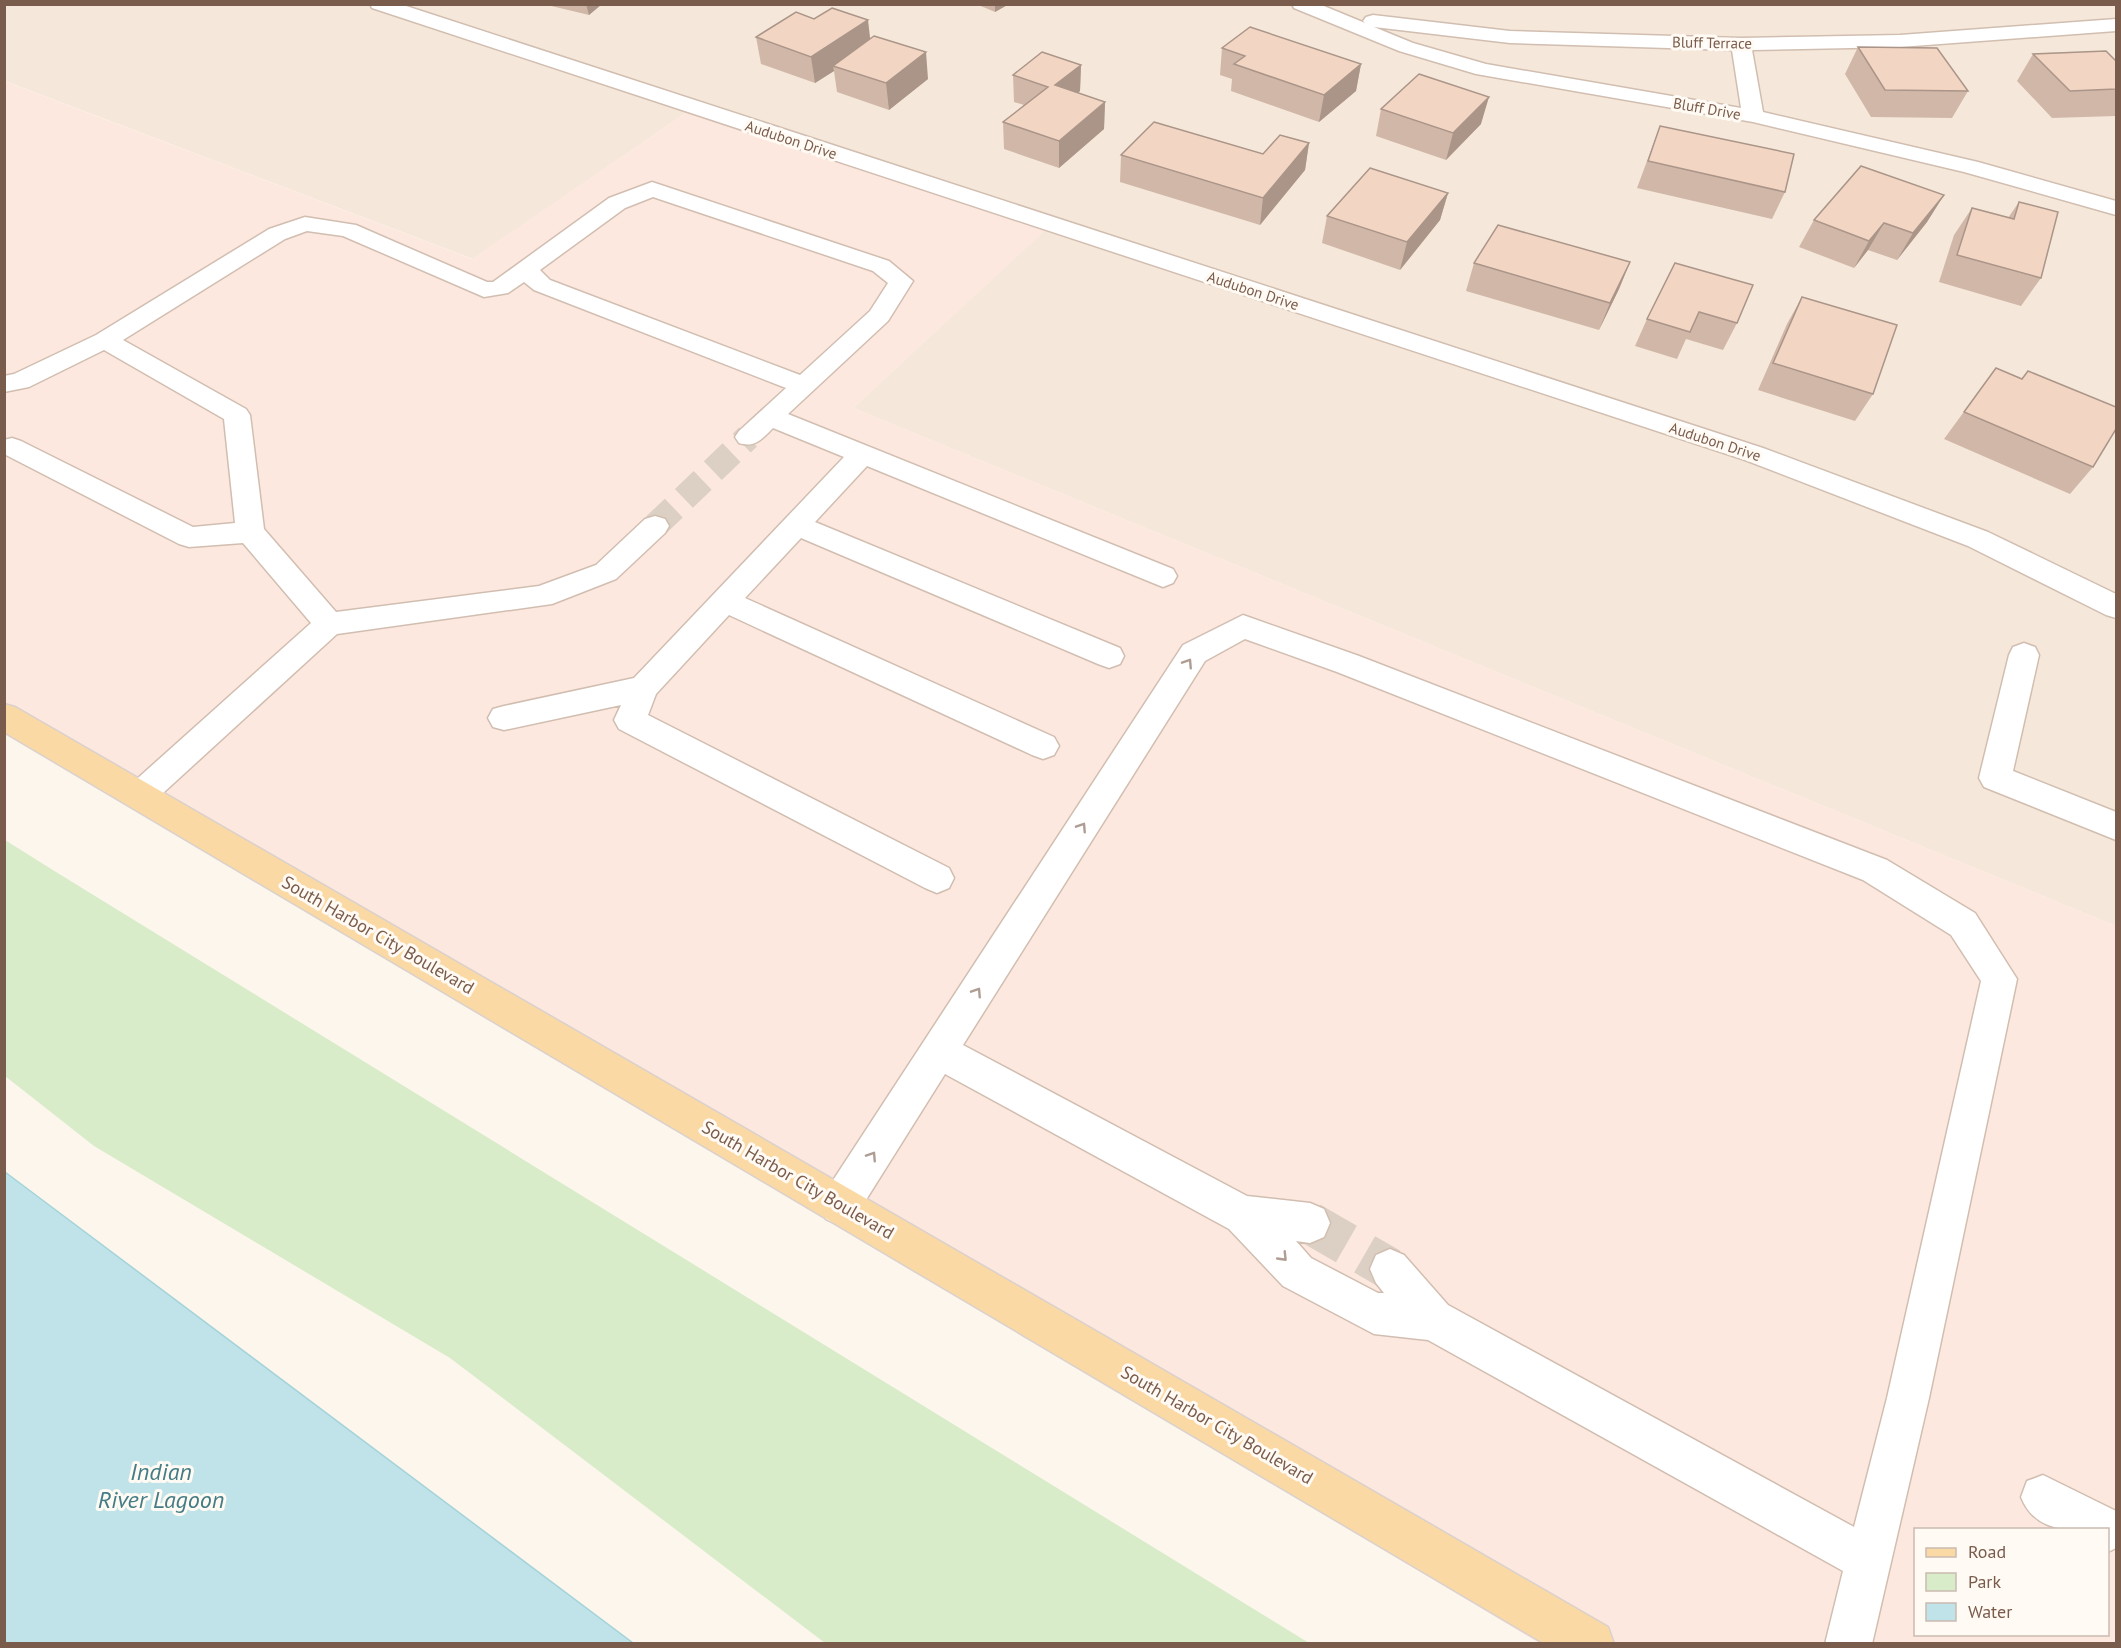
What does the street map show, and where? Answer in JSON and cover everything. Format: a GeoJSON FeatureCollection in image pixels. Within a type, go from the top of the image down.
{"type":"FeatureCollection","features":[{"type":"Feature","properties":{"kind":"main road","name":"South Harbor City Boulevard"},"geometry":{"type":"LineString","coordinates":[[4,716],[1591,1644]]}},
{"type":"Feature","properties":{"kind":"street","name":"Audubon Drive"},"geometry":{"type":"LineString","coordinates":[[379,4],[1754,454],[1978,539],[2116,606]]}},
{"type":"Feature","properties":{"kind":"street","name":"Bluff Drive"},"geometry":{"type":"LineString","coordinates":[[1301,4],[1406,47],[1483,70],[1753,116],[1970,167],[2116,208]]}},
{"type":"Feature","properties":{"kind":"street","name":"Bluff Terrace"},"geometry":{"type":"LineString","coordinates":[[1309,4],[1362,19],[1510,37],[1741,44],[1900,41],[2116,25]]}},
{"type":"Feature","properties":{"kind":"street"},"geometry":{"type":"LineString","coordinates":[[1741,44],[1753,116]]}},
{"type":"Feature","properties":{"kind":"street"},"geometry":{"type":"LineString","coordinates":[[4,384],[20,381],[105,340],[277,234],[306,224],[348,230],[484,290],[500,288],[617,203],[652,189],[881,267],[901,280],[879,316],[748,437]]}},
{"type":"Feature","properties":{"kind":"street"},"geometry":{"type":"LineString","coordinates":[[525,270],[542,285],[803,385]]}},
{"type":"Feature","properties":{"kind":"street"},"geometry":{"type":"LineString","coordinates":[[105,340],[237,415],[250,532],[329,624]]}},
{"type":"Feature","properties":{"kind":"street"},"geometry":{"type":"LineString","coordinates":[[770,417],[1163,576]]}},
{"type":"Feature","properties":{"kind":"street"},"geometry":{"type":"LineString","coordinates":[[12,447],[189,537],[250,532]]}},
{"type":"Feature","properties":{"kind":"street"},"geometry":{"type":"LineString","coordinates":[[863,454],[644,688],[630,720],[937,878]]}},
{"type":"Feature","properties":{"kind":"street"},"geometry":{"type":"LineString","coordinates":[[796,525],[1109,656]]}},
{"type":"Feature","properties":{"kind":"street"},"geometry":{"type":"LineString","coordinates":[[140,795],[329,624],[542,596],[606,573],[655,526]]}},
{"type":"Feature","properties":{"kind":"street"},"geometry":{"type":"LineString","coordinates":[[725,601],[1043,746]]}},
{"type":"Feature","properties":{"kind":"street"},"geometry":{"type":"LineString","coordinates":[[840,1205],[1194,653],[1243,626],[1875,870],[1963,924],[1999,980],[1908,1398],[1848,1644]]}},
{"type":"Feature","properties":{"kind":"street"},"geometry":{"type":"LineString","coordinates":[[2024,655],[1995,778],[2116,826]]}},
{"type":"Feature","properties":{"kind":"street"},"geometry":{"type":"LineString","coordinates":[[504,718],[644,688]]}},
{"type":"Feature","properties":{"kind":"street"},"geometry":{"type":"LineString","coordinates":[[939,1051],[1243,1215],[1297,1272],[1374,1313],[1432,1320]]}},
{"type":"Feature","properties":{"kind":"street"},"geometry":{"type":"LineString","coordinates":[[1243,1215],[1310,1223]]}},
{"type":"Feature","properties":{"kind":"street"},"geometry":{"type":"LineString","coordinates":[[1390,1269],[1432,1320],[1869,1560]]}},
{"type":"Feature","properties":{"kind":"street"},"geometry":{"type":"LineString","coordinates":[[2043,1497],[2103,1528]]}},
{"type":"Feature","properties":{"kind":"shaded area"},"geometry":{"type":"Polygon","coordinates":[[[4,5],[2116,5],[2116,926],[853,408],[1050,225],[693,108],[473,259],[5,81],[4,5]]]}},
{"type":"Feature","properties":{"kind":"shaded area"},"geometry":{"type":"Polygon","coordinates":[[[4,81],[472,259],[693,108],[1051,225],[853,408],[2116,926],[2116,1643],[1539,1643],[5,721],[4,81]]]}},
{"type":"Feature","properties":{"kind":"green space"},"geometry":{"type":"Polygon","coordinates":[[[5,840],[1309,1643],[825,1643],[450,1358],[94,1146],[5,1076],[5,840]]]}},
{"type":"Feature","properties":{"kind":"water","name":"Indian River Lagoon"},"geometry":{"type":"Polygon","coordinates":[[[5,1172],[633,1643],[5,1643],[5,1172]]]}},
{"type":"Feature","properties":{"kind":"building"},"geometry":{"type":"Polygon","coordinates":[[[832,8],[868,20],[811,57],[756,37],[796,12],[814,19],[832,8]]]}},
{"type":"Feature","properties":{"kind":"building"},"geometry":{"type":"Polygon","coordinates":[[[1250,27],[1361,64],[1324,95],[1234,64],[1245,56],[1222,48],[1250,27]]]}},
{"type":"Feature","properties":{"kind":"building"},"geometry":{"type":"Polygon","coordinates":[[[874,36],[926,52],[886,83],[833,66],[874,36]]]}},
{"type":"Feature","properties":{"kind":"building"},"geometry":{"type":"Polygon","coordinates":[[[1858,47],[1937,48],[1968,91],[1885,90],[1858,47]]]}},
{"type":"Feature","properties":{"kind":"building"},"geometry":{"type":"Polygon","coordinates":[[[2106,51],[2116,61],[2116,89],[2070,91],[2033,54],[2106,51]]]}},
{"type":"Feature","properties":{"kind":"building"},"geometry":{"type":"Polygon","coordinates":[[[1042,52],[1081,65],[1055,85],[1105,102],[1059,141],[1003,122],[1048,87],[1013,75],[1042,52]]]}},
{"type":"Feature","properties":{"kind":"building"},"geometry":{"type":"Polygon","coordinates":[[[1419,74],[1489,97],[1453,133],[1381,109],[1419,74]]]}},
{"type":"Feature","properties":{"kind":"building"},"geometry":{"type":"Polygon","coordinates":[[[1154,122],[1263,154],[1280,135],[1309,143],[1263,198],[1121,155],[1154,122]]]}},
{"type":"Feature","properties":{"kind":"building"},"geometry":{"type":"Polygon","coordinates":[[[1660,126],[1794,154],[1785,192],[1648,161],[1660,126]]]}},
{"type":"Feature","properties":{"kind":"building"},"geometry":{"type":"Polygon","coordinates":[[[1861,166],[1944,195],[1913,233],[1884,223],[1869,241],[1814,220],[1861,166]]]}},
{"type":"Feature","properties":{"kind":"building"},"geometry":{"type":"Polygon","coordinates":[[[1370,168],[1448,193],[1407,242],[1327,216],[1370,168]]]}},
{"type":"Feature","properties":{"kind":"building"},"geometry":{"type":"Polygon","coordinates":[[[2019,202],[2058,212],[2041,278],[1957,255],[1972,208],[2014,219],[2019,202]]]}},
{"type":"Feature","properties":{"kind":"building"},"geometry":{"type":"Polygon","coordinates":[[[1498,225],[1630,262],[1610,303],[1474,263],[1498,225]]]}},
{"type":"Feature","properties":{"kind":"building"},"geometry":{"type":"Polygon","coordinates":[[[1675,263],[1753,285],[1737,323],[1699,312],[1690,332],[1647,319],[1675,263]]]}},
{"type":"Feature","properties":{"kind":"building"},"geometry":{"type":"Polygon","coordinates":[[[1802,297],[1897,325],[1873,394],[1773,363],[1802,297]]]}},
{"type":"Feature","properties":{"kind":"building"},"geometry":{"type":"Polygon","coordinates":[[[1996,368],[2022,379],[2028,371],[2116,407],[2116,429],[2093,467],[1964,412],[1996,368]]]}},
{"type":"Feature","properties":{"kind":"tunnel"},"geometry":{"type":"LineString","coordinates":[[655,526],[748,437]]}},
{"type":"Feature","properties":{"kind":"tunnel"},"geometry":{"type":"LineString","coordinates":[[1310,1223],[1390,1269]]}}]}
